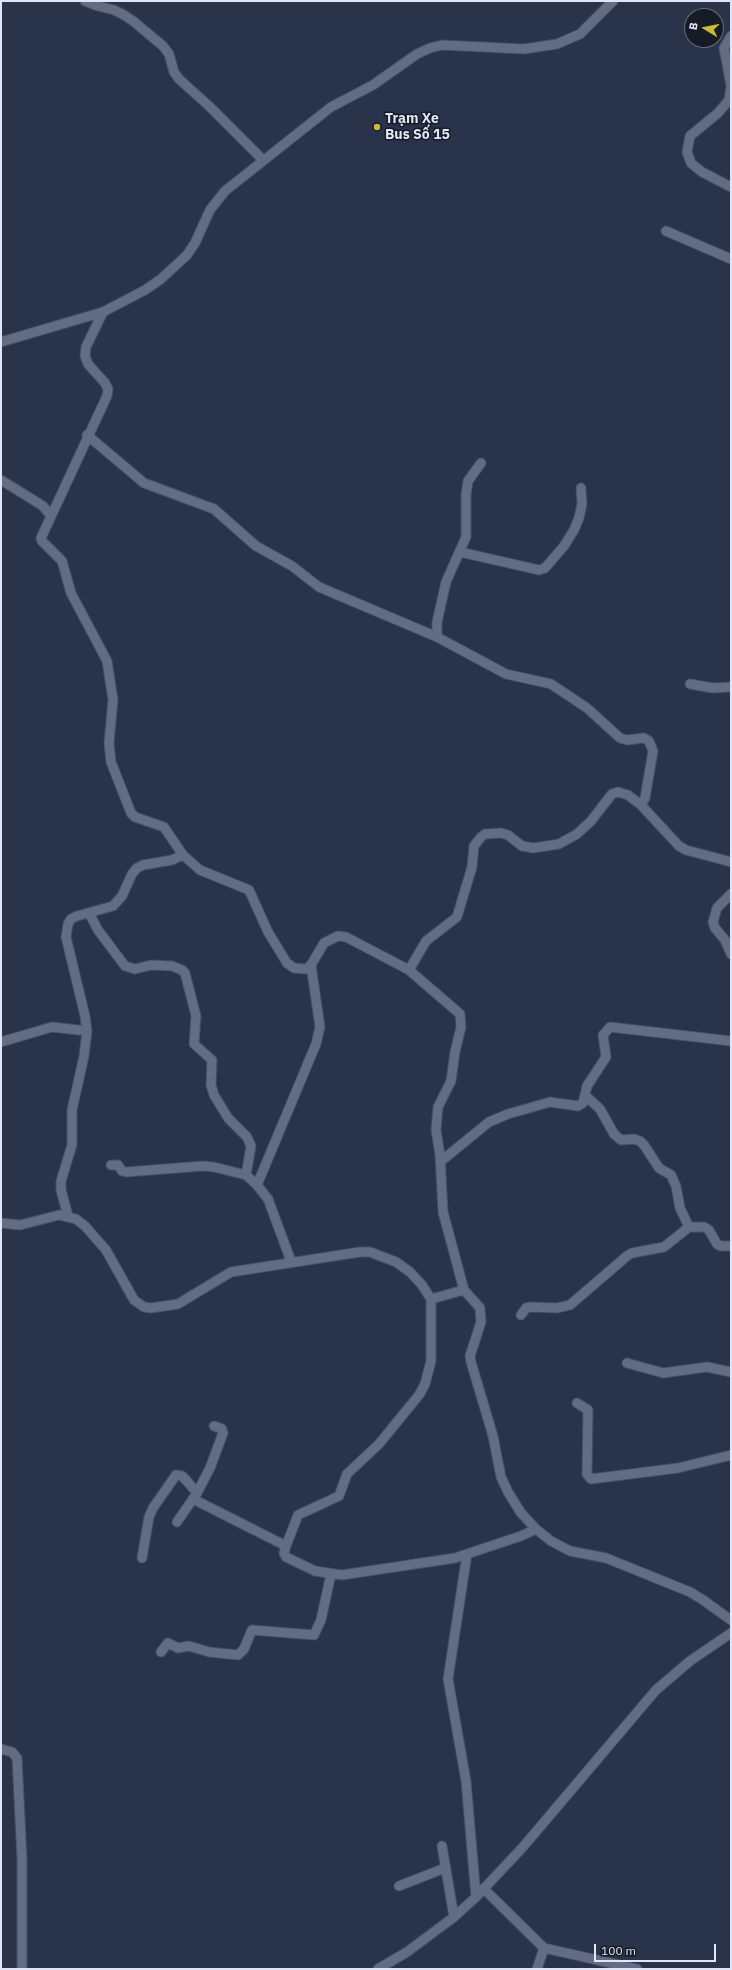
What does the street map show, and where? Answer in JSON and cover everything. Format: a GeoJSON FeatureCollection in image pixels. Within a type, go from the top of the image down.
{"type":"FeatureCollection","features":[{"type":"Feature","properties":{"kind":"street"},"geometry":{"type":"LineString","coordinates":[[85,1],[114,10],[133,20],[163,46],[169,54],[174,72],[179,79],[264,160]]}},
{"type":"Feature","properties":{"kind":"street"},"geometry":{"type":"LineString","coordinates":[[1,342],[103,312],[145,290],[160,280],[188,255],[216,200],[331,107],[373,85],[417,54],[430,48],[455,44],[524,49],[557,44],[580,34],[613,1]]}},
{"type":"Feature","properties":{"kind":"street"},"geometry":{"type":"LineString","coordinates":[[731,36],[724,48],[730,82],[729,100],[718,113],[690,136],[688,152],[691,163],[702,172],[731,187]]}},
{"type":"Feature","properties":{"kind":"street"},"geometry":{"type":"LineString","coordinates":[[666,231],[731,259]]}},
{"type":"Feature","properties":{"kind":"street"},"geometry":{"type":"LineString","coordinates":[[103,312],[86,347],[85,356],[88,364],[105,383],[108,389],[107,396],[50,515],[42,533],[42,541],[62,561],[71,593],[107,661],[113,700],[109,753],[131,813],[140,820],[164,827],[183,855],[200,870],[249,890],[268,932],[284,959],[294,968],[306,969],[311,965],[324,943],[338,936],[346,936],[409,970],[456,1010],[462,1020],[451,1081],[438,1107],[436,1130],[445,1222],[464,1290],[480,1308],[481,1322],[470,1356],[493,1436],[501,1477],[521,1513],[536,1529],[551,1541],[570,1552],[606,1558],[690,1592],[731,1620]]}},
{"type":"Feature","properties":{"kind":"street"},"geometry":{"type":"LineString","coordinates":[[87,435],[144,483],[214,509],[256,546],[292,566],[319,587],[437,637],[506,674],[551,684],[587,708],[620,738],[627,740],[644,738],[649,741],[653,752],[645,798],[641,805]]}},
{"type":"Feature","properties":{"kind":"street"},"geometry":{"type":"LineString","coordinates":[[437,637],[436,622],[446,582],[466,538],[466,495],[468,481],[481,463]]}},
{"type":"Feature","properties":{"kind":"street"},"geometry":{"type":"LineString","coordinates":[[1,480],[42,506],[50,515]]}},
{"type":"Feature","properties":{"kind":"street"},"geometry":{"type":"LineString","coordinates":[[460,552],[539,570],[545,568],[561,551],[574,530],[582,504],[581,488]]}},
{"type":"Feature","properties":{"kind":"street"},"geometry":{"type":"LineString","coordinates":[[690,684],[713,688],[731,687]]}},
{"type":"Feature","properties":{"kind":"street"},"geometry":{"type":"LineString","coordinates":[[409,970],[426,941],[457,917],[472,867],[474,846],[485,834],[501,833],[522,846],[533,848],[559,844],[578,834],[591,821],[612,794],[618,792],[641,805],[682,848],[731,862]]}},
{"type":"Feature","properties":{"kind":"street"},"geometry":{"type":"LineString","coordinates":[[68,1216],[61,1181],[72,1145],[73,1104],[85,1051],[86,1031],[85,1016],[66,937],[66,930],[71,919],[106,909],[118,901],[132,874],[137,868],[143,865],[172,860],[183,855]]}},
{"type":"Feature","properties":{"kind":"street"},"geometry":{"type":"LineString","coordinates":[[731,894],[718,908],[713,922],[715,928],[725,940],[731,954]]}},
{"type":"Feature","properties":{"kind":"street"},"geometry":{"type":"LineString","coordinates":[[89,913],[98,930],[125,966],[135,970],[151,965],[172,966],[182,970],[185,973],[196,1016],[194,1044],[212,1060],[212,1090],[228,1118],[247,1137],[251,1146],[246,1175]]}},
{"type":"Feature","properties":{"kind":"street"},"geometry":{"type":"LineString","coordinates":[[257,1185],[316,1044],[320,1027],[311,965]]}},
{"type":"Feature","properties":{"kind":"street"},"geometry":{"type":"LineString","coordinates":[[1,1042],[52,1027],[86,1031]]}},
{"type":"Feature","properties":{"kind":"street"},"geometry":{"type":"LineString","coordinates":[[440,1162],[490,1122],[514,1112],[550,1102],[578,1106],[583,1103],[586,1096],[587,1086],[606,1056],[603,1035],[610,1027],[731,1041]]}},
{"type":"Feature","properties":{"kind":"street"},"geometry":{"type":"LineString","coordinates":[[586,1096],[600,1109],[614,1134],[621,1140],[634,1139],[640,1141],[659,1168],[671,1175],[676,1186],[680,1208],[689,1227]]}},
{"type":"Feature","properties":{"kind":"street"},"geometry":{"type":"LineString","coordinates":[[111,1165],[118,1164],[122,1171],[126,1172],[203,1166],[214,1167],[246,1175],[257,1185],[271,1205],[291,1261]]}},
{"type":"Feature","properties":{"kind":"street"},"geometry":{"type":"LineString","coordinates":[[1,1223],[20,1225],[54,1215],[68,1216],[85,1226],[102,1245],[134,1300],[144,1307],[178,1304],[231,1272],[291,1261],[370,1252],[396,1262],[410,1272],[422,1285],[431,1299],[431,1361],[429,1372],[419,1395],[376,1448],[346,1474],[339,1496],[298,1515],[286,1546],[284,1553],[286,1557],[315,1571],[342,1575],[414,1565],[467,1554],[521,1536],[536,1529]]}},
{"type":"Feature","properties":{"kind":"street"},"geometry":{"type":"LineString","coordinates":[[521,1314],[526,1308],[531,1307],[557,1308],[570,1305],[626,1256],[632,1253],[664,1247],[689,1227],[704,1227],[710,1230],[717,1244],[721,1246],[731,1246]]}},
{"type":"Feature","properties":{"kind":"street"},"geometry":{"type":"LineString","coordinates":[[431,1299],[464,1290]]}},
{"type":"Feature","properties":{"kind":"street"},"geometry":{"type":"LineString","coordinates":[[627,1363],[663,1373],[707,1367],[731,1372]]}},
{"type":"Feature","properties":{"kind":"street"},"geometry":{"type":"LineString","coordinates":[[577,1404],[588,1410],[587,1474],[592,1480],[678,1468],[731,1454]]}},
{"type":"Feature","properties":{"kind":"street"},"geometry":{"type":"LineString","coordinates":[[177,1522],[195,1496],[210,1468],[223,1433],[222,1430],[214,1426]]}},
{"type":"Feature","properties":{"kind":"street"},"geometry":{"type":"LineString","coordinates":[[142,1558],[149,1517],[176,1475],[182,1476],[186,1480],[195,1496],[286,1546]]}},
{"type":"Feature","properties":{"kind":"street"},"geometry":{"type":"LineString","coordinates":[[467,1554],[448,1679],[466,1781],[476,1897]]}},
{"type":"Feature","properties":{"kind":"street"},"geometry":{"type":"LineString","coordinates":[[161,1652],[168,1643],[178,1648],[189,1646],[209,1652],[238,1655],[244,1649],[252,1630],[314,1635],[321,1620],[332,1574]]}},
{"type":"Feature","properties":{"kind":"street"},"geometry":{"type":"LineString","coordinates":[[378,1969],[407,1952],[454,1917],[476,1897],[585,1775],[640,1706],[690,1661],[731,1633]]}},
{"type":"Feature","properties":{"kind":"street"},"geometry":{"type":"LineString","coordinates":[[1,1749],[12,1752],[17,1758],[22,1859],[22,1969]]}},
{"type":"Feature","properties":{"kind":"street"},"geometry":{"type":"LineString","coordinates":[[442,1846],[454,1917]]}},
{"type":"Feature","properties":{"kind":"street"},"geometry":{"type":"LineString","coordinates":[[399,1886],[446,1868]]}},
{"type":"Feature","properties":{"kind":"street"},"geometry":{"type":"LineString","coordinates":[[484,1889],[544,1948],[637,1969]]}},
{"type":"Feature","properties":{"kind":"street"},"geometry":{"type":"LineString","coordinates":[[537,1969],[544,1948]]}},
{"type":"Feature","properties":{"kind":"place","name":"Trạm Xe Bus Số 15"},"geometry":{"type":"Point","coordinates":[377,127]}}]}
